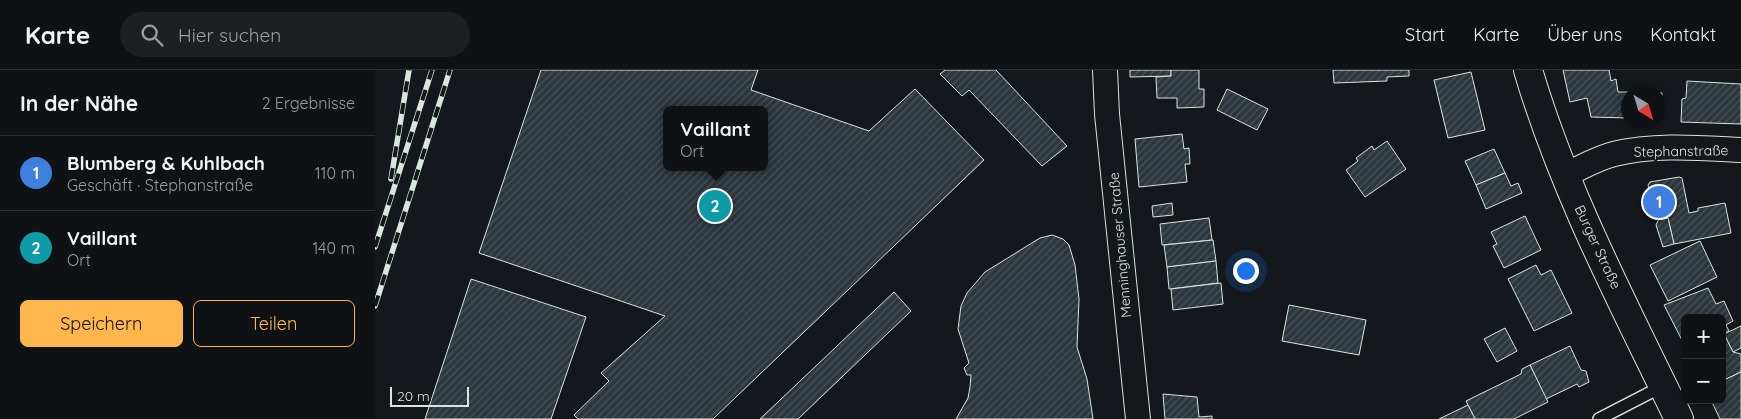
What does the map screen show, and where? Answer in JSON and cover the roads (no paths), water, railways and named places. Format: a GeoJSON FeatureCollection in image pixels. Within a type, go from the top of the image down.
{"type":"FeatureCollection","features":[{"type":"Feature","properties":{"kind":"main road","name":"Burger Straße"},"geometry":{"type":"LineString","coordinates":[[1529,70],[1539,106],[1565,175],[1679,419]]}},
{"type":"Feature","properties":{"kind":"street","name":"Menninghauser Straße"},"geometry":{"type":"LineString","coordinates":[[1105,70],[1107,114],[1138,419]]}},
{"type":"Feature","properties":{"kind":"street","name":"Stephanstraße"},"geometry":{"type":"LineString","coordinates":[[1565,175],[1603,157],[1638,150],[1682,148],[1741,150]]}},
{"type":"Feature","properties":{"kind":"lane"},"geometry":{"type":"LineString","coordinates":[[1599,419],[1663,386]]}},
{"type":"Feature","properties":{"kind":"railway"},"geometry":{"type":"LineString","coordinates":[[391,179],[409,70]]}},
{"type":"Feature","properties":{"kind":"railway"},"geometry":{"type":"LineString","coordinates":[[375,247],[432,70]]}},
{"type":"Feature","properties":{"kind":"railway"},"geometry":{"type":"LineString","coordinates":[[375,306],[450,70]]}},
{"type":"Feature","properties":{"kind":"place","name":"Blumberg & Kuhlbach"},"geometry":{"type":"Point","coordinates":[1659,202]}},
{"type":"Feature","properties":{"kind":"place","name":"Vaillant"},"geometry":{"type":"Point","coordinates":[715,206]}}]}
